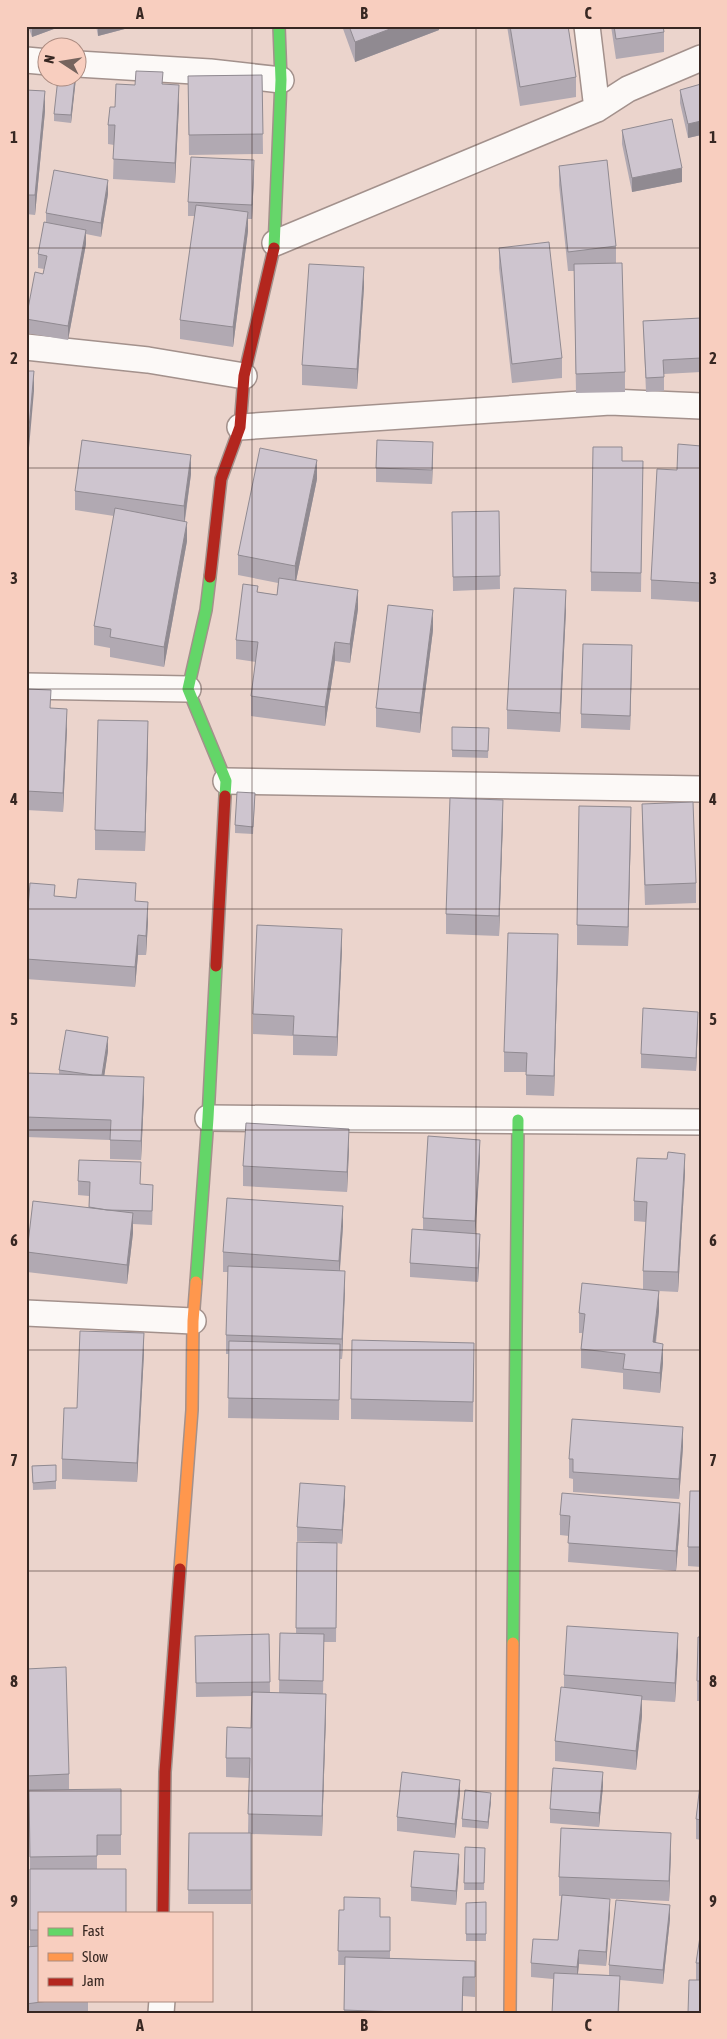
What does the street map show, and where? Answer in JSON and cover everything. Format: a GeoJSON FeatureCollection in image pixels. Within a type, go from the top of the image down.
{"type":"FeatureCollection","features":[{"type":"Feature","properties":{"kind":"street"},"geometry":{"type":"LineString","coordinates":[[163,1912],[165,1772],[192,1410],[193,1321],[208,1118],[226,781],[188,689],[206,610],[221,479],[240,427],[244,376],[275,242],[281,80],[279,26]]}},
{"type":"Feature","properties":{"kind":"street"},"geometry":{"type":"LineString","coordinates":[[587,26],[597,109]]}},
{"type":"Feature","properties":{"kind":"street"},"geometry":{"type":"LineString","coordinates":[[275,242],[597,109],[628,89],[701,58]]}},
{"type":"Feature","properties":{"kind":"street"},"geometry":{"type":"LineString","coordinates":[[88,65],[210,72],[281,80]]}},
{"type":"Feature","properties":{"kind":"street"},"geometry":{"type":"LineString","coordinates":[[26,348],[148,360],[244,376]]}},
{"type":"Feature","properties":{"kind":"street"},"geometry":{"type":"LineString","coordinates":[[240,427],[610,402],[701,406]]}},
{"type":"Feature","properties":{"kind":"street"},"geometry":{"type":"LineString","coordinates":[[26,686],[188,689]]}},
{"type":"Feature","properties":{"kind":"street"},"geometry":{"type":"LineString","coordinates":[[226,781],[701,789]]}},
{"type":"Feature","properties":{"kind":"street"},"geometry":{"type":"LineString","coordinates":[[208,1118],[701,1122]]}},
{"type":"Feature","properties":{"kind":"street"},"geometry":{"type":"LineString","coordinates":[[510,2013],[518,1120]]}},
{"type":"Feature","properties":{"kind":"street"},"geometry":{"type":"LineString","coordinates":[[26,1313],[193,1321]]}},
{"type":"Feature","properties":{"kind":"building"},"geometry":{"type":"Polygon","coordinates":[[[349,26],[398,26],[355,42],[349,26]]]}},
{"type":"Feature","properties":{"kind":"building"},"geometry":{"type":"Polygon","coordinates":[[[510,26],[568,26],[576,77],[520,87],[510,26]]]}},
{"type":"Feature","properties":{"kind":"building"},"geometry":{"type":"Polygon","coordinates":[[[614,26],[663,26],[664,32],[616,39],[614,26]]]}},
{"type":"Feature","properties":{"kind":"building"},"geometry":{"type":"Polygon","coordinates":[[[136,71],[163,72],[162,84],[179,85],[175,163],[113,159],[115,125],[108,125],[110,107],[115,107],[116,84],[135,85],[136,71]]]}},
{"type":"Feature","properties":{"kind":"building"},"geometry":{"type":"Polygon","coordinates":[[[262,75],[263,134],[189,135],[188,76],[262,75]]]}},
{"type":"Feature","properties":{"kind":"building"},"geometry":{"type":"Polygon","coordinates":[[[701,84],[701,121],[688,124],[680,90],[701,84]]]}},
{"type":"Feature","properties":{"kind":"building"},"geometry":{"type":"Polygon","coordinates":[[[57,88],[74,88],[71,115],[54,114],[57,88]]]}},
{"type":"Feature","properties":{"kind":"building"},"geometry":{"type":"Polygon","coordinates":[[[26,90],[45,91],[35,195],[26,195],[26,90]]]}},
{"type":"Feature","properties":{"kind":"building"},"geometry":{"type":"Polygon","coordinates":[[[672,119],[682,168],[632,178],[622,130],[672,119]]]}},
{"type":"Feature","properties":{"kind":"building"},"geometry":{"type":"Polygon","coordinates":[[[191,157],[254,160],[252,205],[188,202],[191,157]]]}},
{"type":"Feature","properties":{"kind":"building"},"geometry":{"type":"Polygon","coordinates":[[[607,160],[616,246],[568,252],[559,166],[607,160]]]}},
{"type":"Feature","properties":{"kind":"building"},"geometry":{"type":"Polygon","coordinates":[[[54,170],[108,180],[101,223],[46,213],[54,170]]]}},
{"type":"Feature","properties":{"kind":"building"},"geometry":{"type":"Polygon","coordinates":[[[196,205],[248,212],[233,327],[180,320],[196,205]]]}},
{"type":"Feature","properties":{"kind":"building"},"geometry":{"type":"Polygon","coordinates":[[[44,222],[86,230],[68,326],[26,319],[35,272],[43,274],[47,256],[38,254],[44,222]]]}},
{"type":"Feature","properties":{"kind":"building"},"geometry":{"type":"Polygon","coordinates":[[[549,242],[562,358],[512,364],[499,248],[549,242]]]}},
{"type":"Feature","properties":{"kind":"building"},"geometry":{"type":"Polygon","coordinates":[[[622,263],[625,372],[576,374],[574,264],[622,263]]]}},
{"type":"Feature","properties":{"kind":"building"},"geometry":{"type":"Polygon","coordinates":[[[309,264],[364,267],[357,369],[302,365],[309,264]]]}},
{"type":"Feature","properties":{"kind":"building"},"geometry":{"type":"Polygon","coordinates":[[[701,318],[701,358],[663,360],[664,377],[646,378],[643,321],[701,318]]]}},
{"type":"Feature","properties":{"kind":"building"},"geometry":{"type":"Polygon","coordinates":[[[26,371],[34,371],[26,462],[26,371]]]}},
{"type":"Feature","properties":{"kind":"building"},"geometry":{"type":"Polygon","coordinates":[[[82,440],[191,455],[184,506],[75,491],[82,440]]]}},
{"type":"Feature","properties":{"kind":"building"},"geometry":{"type":"Polygon","coordinates":[[[377,440],[433,442],[432,470],[376,468],[377,440]]]}},
{"type":"Feature","properties":{"kind":"building"},"geometry":{"type":"Polygon","coordinates":[[[678,444],[701,446],[700,583],[651,580],[657,469],[677,470],[678,444]]]}},
{"type":"Feature","properties":{"kind":"building"},"geometry":{"type":"Polygon","coordinates":[[[593,447],[622,447],[622,461],[643,461],[641,573],[591,572],[593,447]]]}},
{"type":"Feature","properties":{"kind":"building"},"geometry":{"type":"Polygon","coordinates":[[[260,448],[317,460],[295,566],[238,555],[260,448]]]}},
{"type":"Feature","properties":{"kind":"building"},"geometry":{"type":"Polygon","coordinates":[[[115,508],[187,522],[164,647],[110,637],[111,629],[94,626],[115,508]]]}},
{"type":"Feature","properties":{"kind":"building"},"geometry":{"type":"Polygon","coordinates":[[[499,511],[500,576],[453,577],[452,512],[499,511]]]}},
{"type":"Feature","properties":{"kind":"building"},"geometry":{"type":"Polygon","coordinates":[[[279,578],[358,590],[350,644],[335,642],[325,707],[251,696],[258,642],[236,640],[243,584],[258,586],[257,592],[277,595],[279,578]]]}},
{"type":"Feature","properties":{"kind":"building"},"geometry":{"type":"Polygon","coordinates":[[[514,588],[566,590],[560,713],[507,710],[514,588]]]}},
{"type":"Feature","properties":{"kind":"building"},"geometry":{"type":"Polygon","coordinates":[[[388,605],[433,610],[420,713],[376,708],[388,605]]]}},
{"type":"Feature","properties":{"kind":"building"},"geometry":{"type":"Polygon","coordinates":[[[583,644],[632,645],[630,716],[581,714],[583,644]]]}},
{"type":"Feature","properties":{"kind":"building"},"geometry":{"type":"Polygon","coordinates":[[[26,689],[51,690],[50,708],[67,709],[63,793],[26,791],[26,689]]]}},
{"type":"Feature","properties":{"kind":"building"},"geometry":{"type":"Polygon","coordinates":[[[98,720],[148,721],[145,832],[95,830],[98,720]]]}},
{"type":"Feature","properties":{"kind":"building"},"geometry":{"type":"Polygon","coordinates":[[[452,727],[489,728],[488,751],[452,750],[452,727]]]}},
{"type":"Feature","properties":{"kind":"building"},"geometry":{"type":"Polygon","coordinates":[[[237,792],[255,793],[253,827],[235,825],[237,792]]]}},
{"type":"Feature","properties":{"kind":"building"},"geometry":{"type":"Polygon","coordinates":[[[450,798],[503,800],[499,916],[446,914],[450,798]]]}},
{"type":"Feature","properties":{"kind":"building"},"geometry":{"type":"Polygon","coordinates":[[[693,802],[696,883],[645,885],[642,804],[693,802]]]}},
{"type":"Feature","properties":{"kind":"building"},"geometry":{"type":"Polygon","coordinates":[[[579,806],[631,807],[628,927],[577,925],[579,806]]]}},
{"type":"Feature","properties":{"kind":"building"},"geometry":{"type":"Polygon","coordinates":[[[78,879],[136,883],[135,901],[148,902],[146,936],[138,935],[135,967],[26,959],[30,883],[55,885],[54,896],[76,898],[78,879]]]}},
{"type":"Feature","properties":{"kind":"building"},"geometry":{"type":"Polygon","coordinates":[[[257,925],[342,929],[337,1037],[293,1035],[294,1016],[253,1014],[257,925]]]}},
{"type":"Feature","properties":{"kind":"building"},"geometry":{"type":"Polygon","coordinates":[[[508,933],[558,934],[554,1076],[526,1075],[527,1053],[504,1052],[508,933]]]}},
{"type":"Feature","properties":{"kind":"building"},"geometry":{"type":"Polygon","coordinates":[[[643,1008],[698,1012],[696,1058],[641,1054],[643,1008]]]}},
{"type":"Feature","properties":{"kind":"building"},"geometry":{"type":"Polygon","coordinates":[[[66,1030],[108,1037],[102,1075],[59,1070],[66,1030]]]}},
{"type":"Feature","properties":{"kind":"building"},"geometry":{"type":"Polygon","coordinates":[[[26,1073],[144,1077],[141,1141],[110,1140],[111,1120],[26,1117],[26,1073]]]}},
{"type":"Feature","properties":{"kind":"building"},"geometry":{"type":"Polygon","coordinates":[[[246,1123],[349,1129],[347,1172],[243,1166],[246,1123]]]}},
{"type":"Feature","properties":{"kind":"building"},"geometry":{"type":"Polygon","coordinates":[[[428,1136],[480,1140],[475,1221],[423,1218],[428,1136]]]}},
{"type":"Feature","properties":{"kind":"building"},"geometry":{"type":"Polygon","coordinates":[[[668,1152],[685,1154],[678,1272],[643,1271],[647,1202],[634,1201],[637,1158],[667,1159],[668,1152]]]}},
{"type":"Feature","properties":{"kind":"building"},"geometry":{"type":"Polygon","coordinates":[[[79,1160],[141,1162],[140,1184],[153,1185],[152,1211],[107,1210],[89,1207],[90,1182],[78,1181],[79,1160]]]}},
{"type":"Feature","properties":{"kind":"building"},"geometry":{"type":"Polygon","coordinates":[[[227,1198],[343,1206],[339,1261],[223,1252],[227,1198]]]}},
{"type":"Feature","properties":{"kind":"building"},"geometry":{"type":"Polygon","coordinates":[[[33,1201],[133,1213],[127,1265],[27,1252],[33,1201]]]}},
{"type":"Feature","properties":{"kind":"building"},"geometry":{"type":"Polygon","coordinates":[[[412,1229],[480,1234],[478,1268],[410,1263],[412,1229]]]}},
{"type":"Feature","properties":{"kind":"building"},"geometry":{"type":"Polygon","coordinates":[[[228,1266],[345,1271],[342,1339],[226,1335],[228,1266]]]}},
{"type":"Feature","properties":{"kind":"building"},"geometry":{"type":"Polygon","coordinates":[[[582,1283],[659,1291],[653,1342],[663,1344],[660,1373],[623,1369],[625,1354],[581,1349],[585,1314],[579,1313],[582,1283]]]}},
{"type":"Feature","properties":{"kind":"building"},"geometry":{"type":"Polygon","coordinates":[[[80,1331],[144,1333],[137,1463],[62,1459],[64,1408],[77,1408],[80,1331]]]}},
{"type":"Feature","properties":{"kind":"building"},"geometry":{"type":"Polygon","coordinates":[[[352,1340],[474,1343],[473,1402],[351,1399],[352,1340]]]}},
{"type":"Feature","properties":{"kind":"building"},"geometry":{"type":"Polygon","coordinates":[[[229,1341],[340,1344],[339,1400],[228,1398],[229,1341]]]}},
{"type":"Feature","properties":{"kind":"building"},"geometry":{"type":"Polygon","coordinates":[[[572,1419],[683,1427],[679,1479],[573,1472],[573,1459],[569,1459],[572,1419]]]}},
{"type":"Feature","properties":{"kind":"building"},"geometry":{"type":"Polygon","coordinates":[[[56,1465],[56,1481],[33,1483],[32,1466],[56,1465]]]}},
{"type":"Feature","properties":{"kind":"building"},"geometry":{"type":"Polygon","coordinates":[[[300,1483],[345,1486],[342,1530],[297,1527],[300,1483]]]}},
{"type":"Feature","properties":{"kind":"building"},"geometry":{"type":"Polygon","coordinates":[[[690,1491],[701,1491],[701,1547],[688,1547],[690,1491]]]}},
{"type":"Feature","properties":{"kind":"building"},"geometry":{"type":"Polygon","coordinates":[[[562,1493],[680,1503],[676,1551],[568,1543],[570,1516],[560,1515],[562,1493]]]}},
{"type":"Feature","properties":{"kind":"building"},"geometry":{"type":"Polygon","coordinates":[[[297,1542],[337,1543],[336,1628],[296,1628],[297,1542]]]}},
{"type":"Feature","properties":{"kind":"building"},"geometry":{"type":"Polygon","coordinates":[[[567,1626],[678,1633],[675,1683],[564,1675],[567,1626]]]}},
{"type":"Feature","properties":{"kind":"building"},"geometry":{"type":"Polygon","coordinates":[[[280,1633],[324,1634],[323,1681],[279,1680],[280,1633]]]}},
{"type":"Feature","properties":{"kind":"building"},"geometry":{"type":"Polygon","coordinates":[[[269,1634],[270,1682],[196,1683],[195,1636],[269,1634]]]}},
{"type":"Feature","properties":{"kind":"building"},"geometry":{"type":"Polygon","coordinates":[[[698,1637],[701,1637],[701,1681],[697,1681],[698,1637]]]}},
{"type":"Feature","properties":{"kind":"building"},"geometry":{"type":"Polygon","coordinates":[[[66,1667],[69,1774],[26,1776],[26,1669],[66,1667]]]}},
{"type":"Feature","properties":{"kind":"building"},"geometry":{"type":"Polygon","coordinates":[[[561,1687],[642,1696],[636,1751],[555,1741],[561,1687]]]}},
{"type":"Feature","properties":{"kind":"building"},"geometry":{"type":"Polygon","coordinates":[[[252,1692],[326,1694],[322,1816],[248,1814],[250,1758],[226,1758],[227,1727],[251,1728],[252,1692]]]}},
{"type":"Feature","properties":{"kind":"building"},"geometry":{"type":"Polygon","coordinates":[[[553,1768],[603,1772],[599,1813],[550,1809],[553,1768]]]}},
{"type":"Feature","properties":{"kind":"building"},"geometry":{"type":"Polygon","coordinates":[[[402,1772],[460,1780],[455,1824],[397,1817],[402,1772]]]}},
{"type":"Feature","properties":{"kind":"building"},"geometry":{"type":"Polygon","coordinates":[[[701,1776],[701,1820],[696,1819],[701,1776]]]}},
{"type":"Feature","properties":{"kind":"building"},"geometry":{"type":"Polygon","coordinates":[[[121,1789],[121,1835],[97,1835],[97,1856],[30,1857],[29,1790],[121,1789]]]}},
{"type":"Feature","properties":{"kind":"building"},"geometry":{"type":"Polygon","coordinates":[[[465,1790],[491,1793],[488,1822],[462,1819],[465,1790]]]}},
{"type":"Feature","properties":{"kind":"building"},"geometry":{"type":"Polygon","coordinates":[[[561,1828],[671,1833],[669,1881],[559,1877],[561,1828]]]}},
{"type":"Feature","properties":{"kind":"building"},"geometry":{"type":"Polygon","coordinates":[[[189,1833],[251,1833],[251,1890],[188,1890],[189,1833]]]}},
{"type":"Feature","properties":{"kind":"building"},"geometry":{"type":"Polygon","coordinates":[[[465,1847],[485,1848],[484,1883],[464,1883],[465,1847]]]}},
{"type":"Feature","properties":{"kind":"building"},"geometry":{"type":"Polygon","coordinates":[[[414,1851],[459,1854],[456,1891],[411,1887],[414,1851]]]}},
{"type":"Feature","properties":{"kind":"building"},"geometry":{"type":"Polygon","coordinates":[[[30,1869],[126,1869],[126,1912],[38,1912],[38,1930],[30,1930],[30,1869]]]}},
{"type":"Feature","properties":{"kind":"building"},"geometry":{"type":"Polygon","coordinates":[[[562,1895],[610,1899],[606,1952],[579,1950],[577,1967],[531,1963],[533,1939],[558,1940],[562,1895]]]}},
{"type":"Feature","properties":{"kind":"building"},"geometry":{"type":"Polygon","coordinates":[[[344,1897],[380,1898],[380,1917],[390,1917],[390,1951],[338,1951],[339,1910],[344,1910],[344,1897]]]}},
{"type":"Feature","properties":{"kind":"building"},"geometry":{"type":"Polygon","coordinates":[[[616,1900],[670,1905],[663,1970],[609,1965],[616,1900]]]}},
{"type":"Feature","properties":{"kind":"building"},"geometry":{"type":"Polygon","coordinates":[[[486,1902],[486,1934],[466,1934],[466,1903],[486,1902]]]}},
{"type":"Feature","properties":{"kind":"building"},"geometry":{"type":"Polygon","coordinates":[[[701,1930],[701,1963],[696,1963],[701,1930]]]}},
{"type":"Feature","properties":{"kind":"building"},"geometry":{"type":"Polygon","coordinates":[[[38,1946],[38,2002],[41,2002],[26,2004],[26,1947],[38,1946]]]}},
{"type":"Feature","properties":{"kind":"building"},"geometry":{"type":"Polygon","coordinates":[[[345,1957],[475,1961],[475,1977],[463,1977],[462,2013],[344,2010],[345,1957]]]}},
{"type":"Feature","properties":{"kind":"building"},"geometry":{"type":"Polygon","coordinates":[[[554,1973],[620,1976],[618,2013],[552,2013],[554,1973]]]}},
{"type":"Feature","properties":{"kind":"building"},"geometry":{"type":"Polygon","coordinates":[[[689,1980],[701,1980],[701,2013],[688,2013],[689,1980]]]}},
{"type":"Feature","properties":{"kind":"traffic: fast"},"geometry":{"type":"LineString","coordinates":[[274,248],[281,80],[279,26]]}},
{"type":"Feature","properties":{"kind":"traffic: fast"},"geometry":{"type":"LineString","coordinates":[[210,577],[206,610],[188,689],[226,781],[225,796]]}},
{"type":"Feature","properties":{"kind":"traffic: fast"},"geometry":{"type":"LineString","coordinates":[[196,1282],[208,1118],[216,966]]}},
{"type":"Feature","properties":{"kind":"traffic: fast"},"geometry":{"type":"LineString","coordinates":[[513,1643],[518,1120]]}},
{"type":"Feature","properties":{"kind":"traffic: slow"},"geometry":{"type":"LineString","coordinates":[[180,1569],[192,1410],[193,1321],[196,1282]]}},
{"type":"Feature","properties":{"kind":"traffic: slow"},"geometry":{"type":"LineString","coordinates":[[510,2013],[513,1643]]}},
{"type":"Feature","properties":{"kind":"traffic: jam"},"geometry":{"type":"LineString","coordinates":[[210,577],[221,479],[240,427],[244,376],[274,248]]}},
{"type":"Feature","properties":{"kind":"traffic: jam"},"geometry":{"type":"LineString","coordinates":[[216,966],[225,796]]}},
{"type":"Feature","properties":{"kind":"traffic: jam"},"geometry":{"type":"LineString","coordinates":[[163,1912],[165,1772],[180,1569]]}}]}
